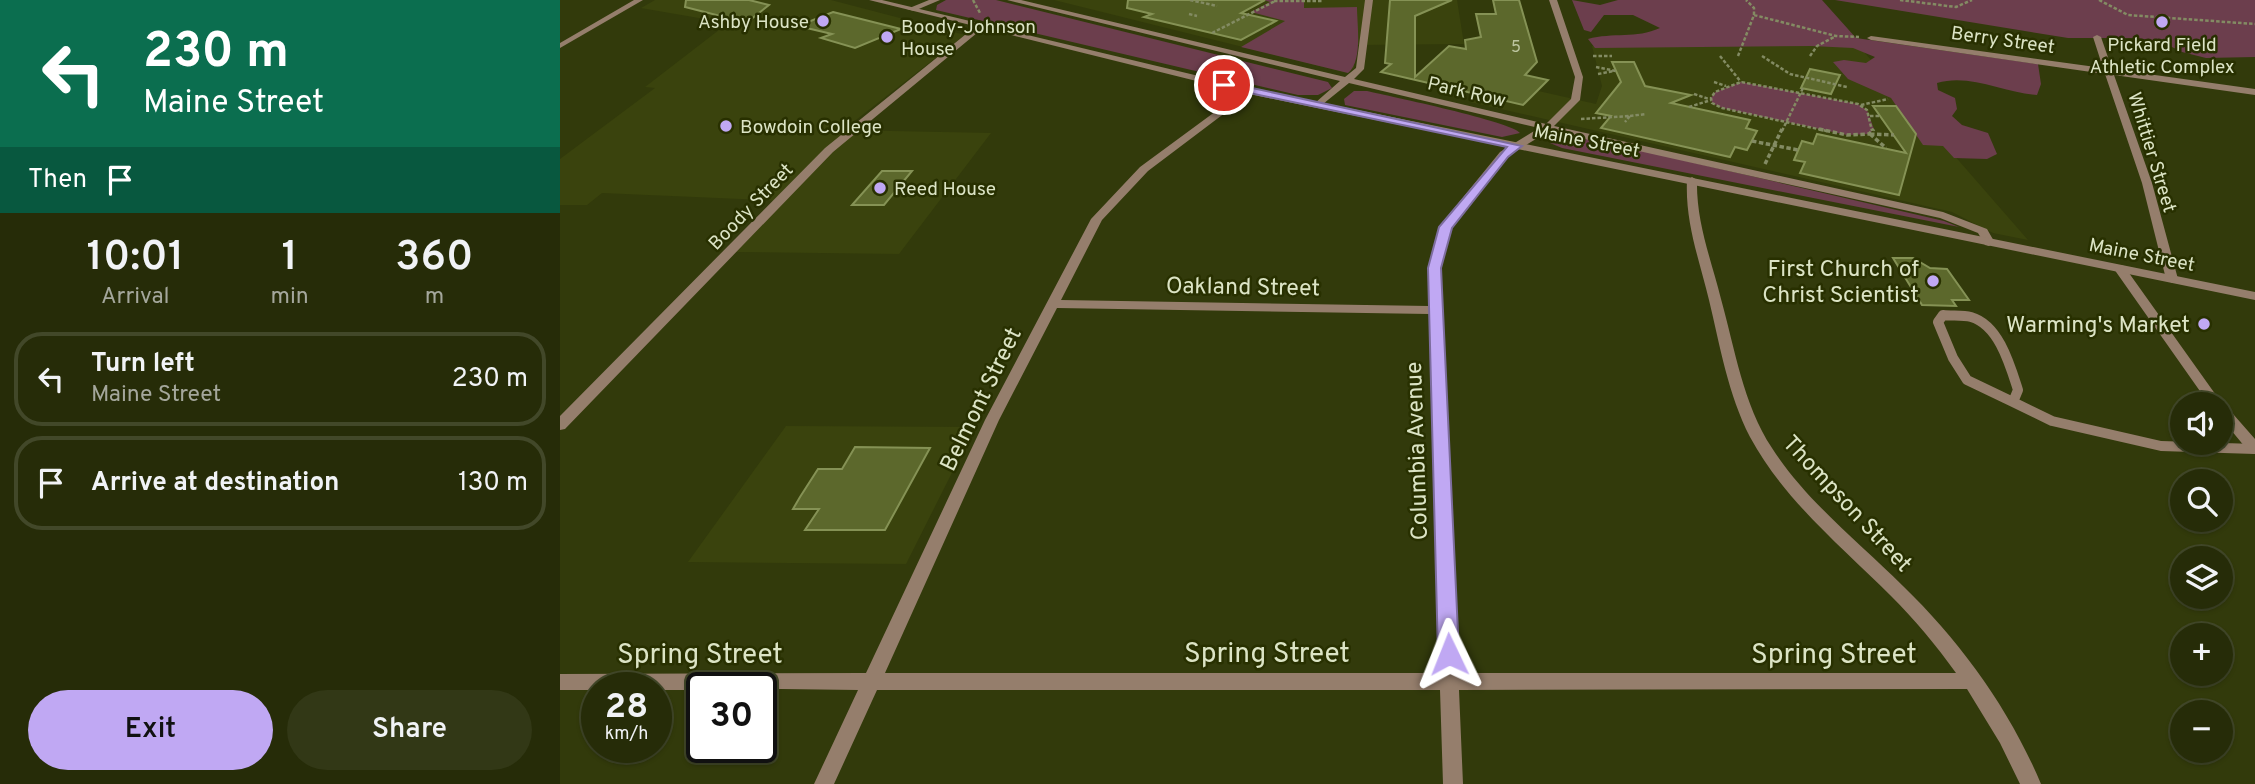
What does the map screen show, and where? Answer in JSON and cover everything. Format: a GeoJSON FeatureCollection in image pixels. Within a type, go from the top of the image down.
{"type":"FeatureCollection","features":[{"type":"Feature","properties":{"kind":"street"},"geometry":{"type":"LineString","coordinates":[[560,46],[639,0]]}},
{"type":"Feature","properties":{"kind":"street","name":"Maine Street"},"geometry":{"type":"LineString","coordinates":[[873,0],[979,28],[1249,91],[2255,296]]}},
{"type":"Feature","properties":{"kind":"street"},"geometry":{"type":"LineString","coordinates":[[911,9],[936,0]]}},
{"type":"Feature","properties":{"kind":"street","name":"Park Row"},"geometry":{"type":"LineString","coordinates":[[1012,0],[1547,128],[1943,215],[1983,232],[1989,243]]}},
{"type":"Feature","properties":{"kind":"street"},"geometry":{"type":"LineString","coordinates":[[1318,105],[1347,81],[1362,64],[1369,0]]}},
{"type":"Feature","properties":{"kind":"street","name":"Columbia Avenue"},"geometry":{"type":"LineString","coordinates":[[1453,784],[1434,268],[1445,227],[1504,154],[1547,128],[1575,100],[1580,83],[1553,0]]}},
{"type":"Feature","properties":{"kind":"street","name":"Boody Street"},"geometry":{"type":"LineString","coordinates":[[560,425],[828,150],[979,28]]}},
{"type":"Feature","properties":{"kind":"street","name":"Whittier Street"},"geometry":{"type":"LineString","coordinates":[[2097,37],[2147,183],[2172,279]]}},
{"type":"Feature","properties":{"kind":"street","name":"Berry Street"},"geometry":{"type":"LineString","coordinates":[[1871,38],[2255,92]]}},
{"type":"Feature","properties":{"kind":"street","name":"Belmont Street"},"geometry":{"type":"LineString","coordinates":[[824,784],[992,420],[1097,219],[1110,201],[1156,159],[1249,91]]}},
{"type":"Feature","properties":{"kind":"street","name":"Thompson Street"},"geometry":{"type":"LineString","coordinates":[[1692,180],[1695,225],[1740,393],[1751,422],[1768,453],[1830,523],[1928,623],[1974,681],[2031,784]]}},
{"type":"Feature","properties":{"kind":"street"},"geometry":{"type":"LineString","coordinates":[[2119,269],[2207,392]]}},
{"type":"Feature","properties":{"kind":"street","name":"Oakland Street"},"geometry":{"type":"LineString","coordinates":[[1052,304],[1434,310]]}},
{"type":"Feature","properties":{"kind":"street"},"geometry":{"type":"LineString","coordinates":[[2233,424],[2255,449]]}},
{"type":"Feature","properties":{"kind":"street","name":"Spring Street"},"geometry":{"type":"LineString","coordinates":[[560,682],[1974,681]]}},
{"type":"Feature","properties":{"kind":"lane"},"geometry":{"type":"LineString","coordinates":[[2012,404],[2018,390],[1990,328],[1972,317],[1943,315],[1938,322],[1967,380],[2012,404],[2052,421],[2161,446],[2255,449]]}},
{"type":"Feature","properties":{"kind":"path"},"geometry":{"type":"LineString","coordinates":[[1190,0],[1217,6]]}},
{"type":"Feature","properties":{"kind":"path"},"geometry":{"type":"LineString","coordinates":[[1270,0],[1323,1]]}},
{"type":"Feature","properties":{"kind":"path"},"geometry":{"type":"LineString","coordinates":[[1738,56],[1754,15],[1754,8],[1746,0]]}},
{"type":"Feature","properties":{"kind":"path"},"geometry":{"type":"LineString","coordinates":[[1900,0],[1956,7],[1972,0]]}},
{"type":"Feature","properties":{"kind":"path"},"geometry":{"type":"LineString","coordinates":[[2099,0],[2128,15],[2255,24]]}},
{"type":"Feature","properties":{"kind":"path"},"geometry":{"type":"LineString","coordinates":[[1202,38],[1275,1]]}},
{"type":"Feature","properties":{"kind":"path"},"geometry":{"type":"LineString","coordinates":[[1189,14],[1197,16]]}},
{"type":"Feature","properties":{"kind":"path"},"geometry":{"type":"LineString","coordinates":[[1252,14],[1258,15],[1256,17]]}},
{"type":"Feature","properties":{"kind":"path"},"geometry":{"type":"LineString","coordinates":[[1754,15],[1836,36],[1871,38]]}},
{"type":"Feature","properties":{"kind":"path"},"geometry":{"type":"LineString","coordinates":[[1222,22],[1229,24]]}},
{"type":"Feature","properties":{"kind":"path"},"geometry":{"type":"LineString","coordinates":[[1810,55],[1817,46],[1836,36]]}},
{"type":"Feature","properties":{"kind":"path"},"geometry":{"type":"LineString","coordinates":[[1593,56],[1612,56]]}},
{"type":"Feature","properties":{"kind":"path"},"geometry":{"type":"LineString","coordinates":[[1720,56],[1741,82]]}},
{"type":"Feature","properties":{"kind":"path"},"geometry":{"type":"LineString","coordinates":[[1762,56],[1770,66],[1796,77],[1848,85],[1847,87]]}},
{"type":"Feature","properties":{"kind":"path"},"geometry":{"type":"LineString","coordinates":[[1596,66],[1616,71],[1598,74]]}},
{"type":"Feature","properties":{"kind":"path"},"geometry":{"type":"LineString","coordinates":[[1714,82],[1726,86]]}},
{"type":"Feature","properties":{"kind":"path"},"geometry":{"type":"LineString","coordinates":[[1689,107],[1711,100],[1715,92],[1741,82],[1802,91],[1860,106],[1888,99]]}},
{"type":"Feature","properties":{"kind":"path"},"geometry":{"type":"LineString","coordinates":[[1760,174],[1802,91]]}},
{"type":"Feature","properties":{"kind":"path"},"geometry":{"type":"LineString","coordinates":[[1694,93],[1732,110],[1842,134],[1894,135]]}},
{"type":"Feature","properties":{"kind":"path"},"geometry":{"type":"LineString","coordinates":[[1841,101],[1843,96]]}},
{"type":"Feature","properties":{"kind":"path"},"geometry":{"type":"LineString","coordinates":[[1860,106],[1870,116],[1874,129],[1869,134]]}},
{"type":"Feature","properties":{"kind":"path"},"geometry":{"type":"LineString","coordinates":[[1728,115],[1732,110]]}},
{"type":"Feature","properties":{"kind":"path"},"geometry":{"type":"LineString","coordinates":[[1580,119],[1646,114]]}},
{"type":"Feature","properties":{"kind":"path"},"geometry":{"type":"LineString","coordinates":[[1625,122],[1630,116]]}},
{"type":"Feature","properties":{"kind":"path"},"geometry":{"type":"LineString","coordinates":[[1870,116],[1881,116]]}},
{"type":"Feature","properties":{"kind":"path"},"geometry":{"type":"LineString","coordinates":[[1842,134],[1843,139]]}},
{"type":"Feature","properties":{"kind":"path"},"geometry":{"type":"LineString","coordinates":[[1869,134],[1886,148]]}},
{"type":"Feature","properties":{"kind":"path"},"geometry":{"type":"LineString","coordinates":[[1752,141],[1798,150]]}},
{"type":"Feature","properties":{"kind":"shaded area","name":"Bowdoin College"},"geometry":{"type":"Polygon","coordinates":[[[655,0],[831,0],[965,35],[843,130],[991,133],[899,254],[736,252],[785,201],[602,193],[587,205],[560,205],[560,159],[655,88],[645,87],[728,23],[641,8],[655,0]]]}},
{"type":"Feature","properties":{"kind":"shaded area"},"geometry":{"type":"Polygon","coordinates":[[[946,0],[996,0],[1328,82],[1332,88],[1318,95],[1298,95],[936,10],[937,5],[946,0]]]}},
{"type":"Feature","properties":{"kind":"shaded area"},"geometry":{"type":"Polygon","coordinates":[[[1054,0],[1457,0],[1464,44],[1356,45],[1354,68],[1348,73],[1054,0]]]}},
{"type":"Feature","properties":{"kind":"shaded area"},"geometry":{"type":"Polygon","coordinates":[[[1264,0],[1304,0],[1304,8],[1357,7],[1358,42],[1353,67],[1348,73],[1241,47],[1285,21],[1251,12],[1270,2],[1264,0]]]}},
{"type":"Feature","properties":{"kind":"shaded area"},"geometry":{"type":"Polygon","coordinates":[[[1572,0],[1600,5],[1618,0],[1822,0],[1856,38],[2038,64],[2041,84],[2037,95],[1962,80],[1937,83],[1938,90],[1955,98],[1957,109],[1952,116],[1962,125],[1988,133],[1997,154],[1987,159],[1954,158],[1943,146],[1923,145],[1891,98],[1848,79],[1833,62],[1844,60],[1866,63],[1875,57],[1853,48],[1812,46],[1595,48],[1588,39],[1642,33],[1660,28],[1633,15],[1604,15],[1591,32],[1584,30],[1572,0]]]}},
{"type":"Feature","properties":{"kind":"shaded area","name":"Pickard Field Athletic Complex"},"geometry":{"type":"Polygon","coordinates":[[[1835,0],[2255,0],[2255,57],[2206,58],[2182,52],[2162,42],[2136,38],[2068,38],[1835,0]]]}},
{"type":"Feature","properties":{"kind":"shaded area"},"geometry":{"type":"Polygon","coordinates":[[[1858,45],[2028,240],[1993,233],[1952,212],[1470,102],[1494,81],[1596,104],[1602,86],[1592,46],[1858,45]]]}},
{"type":"Feature","properties":{"kind":"shaded area"},"geometry":{"type":"Polygon","coordinates":[[[1741,82],[1858,104],[1867,110],[1874,129],[1869,134],[1847,135],[1722,108],[1712,103],[1711,98],[1715,92],[1741,82]]]}},
{"type":"Feature","properties":{"kind":"shaded area"},"geometry":{"type":"Polygon","coordinates":[[[1354,91],[1367,91],[1449,110],[1496,122],[1520,133],[1502,137],[1345,105],[1344,99],[1354,91]]]}},
{"type":"Feature","properties":{"kind":"shaded area"},"geometry":{"type":"Polygon","coordinates":[[[1558,134],[1570,134],[1944,221],[1959,227],[1562,148],[1550,143],[1558,134]]]}},
{"type":"Feature","properties":{"kind":"shaded area"},"geometry":{"type":"Polygon","coordinates":[[[786,426],[975,427],[906,564],[688,562],[786,426]]]}},
{"type":"Feature","properties":{"kind":"building"},"geometry":{"type":"Polygon","coordinates":[[[686,0],[749,0],[769,5],[750,20],[736,20],[685,7],[686,0]]]}},
{"type":"Feature","properties":{"kind":"building"},"geometry":{"type":"Polygon","coordinates":[[[1128,0],[1265,0],[1241,13],[1276,21],[1241,40],[1144,17],[1152,14],[1127,8],[1128,0]]]}},
{"type":"Feature","properties":{"kind":"building"},"geometry":{"type":"Polygon","coordinates":[[[1390,0],[1452,0],[1415,16],[1415,77],[1449,46],[1466,49],[1465,40],[1481,37],[1476,14],[1496,14],[1493,0],[1519,0],[1537,62],[1525,75],[1548,80],[1523,105],[1381,72],[1391,64],[1385,63],[1390,0]]]}},
{"type":"Feature","properties":{"kind":"building"},"geometry":{"type":"Polygon","coordinates":[[[833,12],[901,29],[855,48],[821,38],[832,34],[798,26],[833,12]]]}},
{"type":"Feature","properties":{"kind":"building"},"geometry":{"type":"Polygon","coordinates":[[[1612,62],[1634,62],[1645,86],[1691,95],[1671,103],[1750,120],[1746,128],[1757,131],[1747,150],[1735,147],[1730,157],[1601,128],[1611,116],[1596,113],[1621,82],[1612,62]]]}},
{"type":"Feature","properties":{"kind":"building"},"geometry":{"type":"Polygon","coordinates":[[[1810,69],[1840,75],[1831,94],[1801,88],[1810,69]]]}},
{"type":"Feature","properties":{"kind":"building"},"geometry":{"type":"Polygon","coordinates":[[[1873,106],[1896,106],[1916,134],[1899,195],[1800,173],[1805,162],[1794,160],[1802,141],[1813,144],[1817,134],[1906,153],[1873,106]]]}},
{"type":"Feature","properties":{"kind":"building","name":"Reed House"},"geometry":{"type":"Polygon","coordinates":[[[882,171],[912,171],[884,205],[852,205],[882,171]]]}},
{"type":"Feature","properties":{"kind":"building","name":"First Church of Christ Scientist"},"geometry":{"type":"Polygon","coordinates":[[[1893,258],[1913,258],[1930,268],[1947,269],[1969,300],[1952,300],[1956,306],[1922,305],[1893,258]]]}},
{"type":"Feature","properties":{"kind":"building"},"geometry":{"type":"Polygon","coordinates":[[[855,447],[930,448],[885,530],[805,530],[819,509],[793,509],[800,497],[818,469],[842,469],[855,447]]]}},
{"type":"Feature","properties":{"kind":"place","name":"Ashby House"},"geometry":{"type":"Point","coordinates":[823,21]}},
{"type":"Feature","properties":{"kind":"place","name":"Pickard Field Athletic Complex"},"geometry":{"type":"Point","coordinates":[2162,22]}},
{"type":"Feature","properties":{"kind":"place","name":"Boody-Johnson House"},"geometry":{"type":"Point","coordinates":[887,37]}},
{"type":"Feature","properties":{"kind":"place","name":"Bowdoin College"},"geometry":{"type":"Point","coordinates":[726,126]}},
{"type":"Feature","properties":{"kind":"place","name":"Reed House"},"geometry":{"type":"Point","coordinates":[880,188]}},
{"type":"Feature","properties":{"kind":"place","name":"First Church of Christ Scientist"},"geometry":{"type":"Point","coordinates":[1933,281]}},
{"type":"Feature","properties":{"kind":"place","name":"Warming's Market"},"geometry":{"type":"Point","coordinates":[2204,324]}},
{"type":"Feature","properties":{"kind":"route"},"geometry":{"type":"LineString","coordinates":[[1224,85],[1517,146],[1504,154],[1445,227],[1434,268],[1449,654]]}}]}
